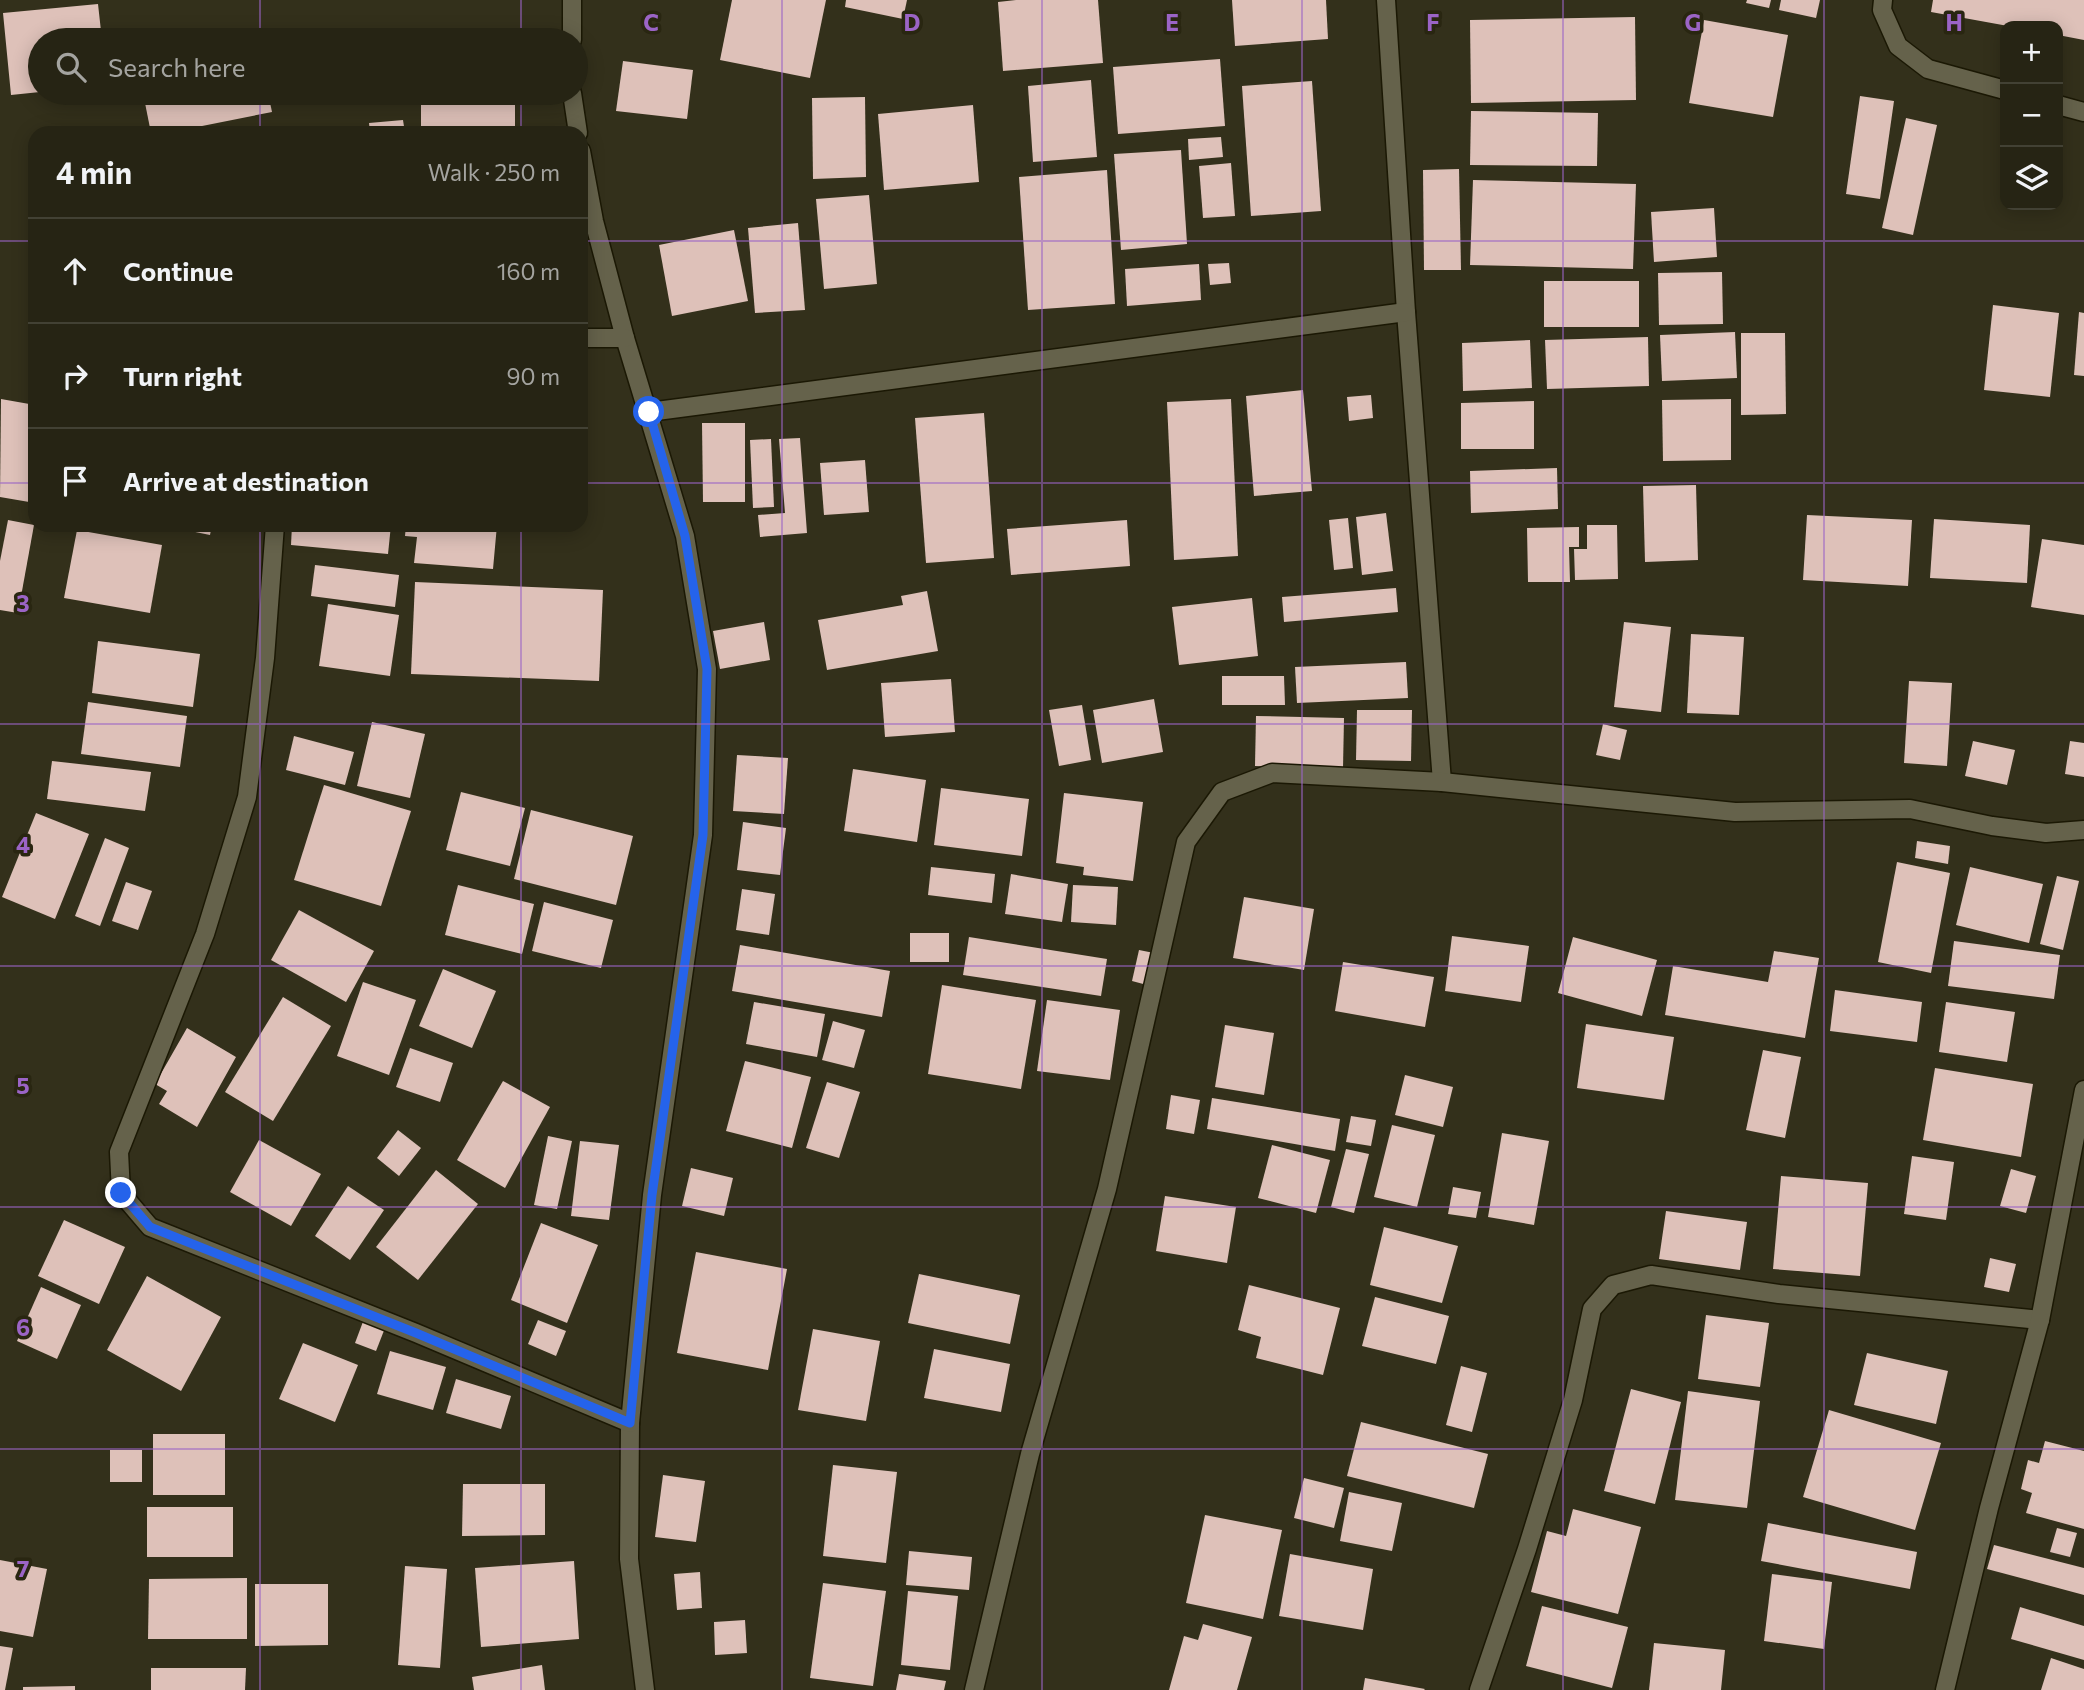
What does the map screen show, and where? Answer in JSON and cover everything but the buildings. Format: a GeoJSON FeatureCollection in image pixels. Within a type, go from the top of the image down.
{"type":"FeatureCollection","features":[{"type":"Feature","properties":{"kind":"street"},"geometry":{"type":"LineString","coordinates":[[572,0],[572,28]]}},
{"type":"Feature","properties":{"kind":"street"},"geometry":{"type":"LineString","coordinates":[[1386,0],[1406,312],[1442,782]]}},
{"type":"Feature","properties":{"kind":"street"},"geometry":{"type":"LineString","coordinates":[[1883,0],[1882,10],[1898,46],[1928,69],[2000,89]]}},
{"type":"Feature","properties":{"kind":"street"},"geometry":{"type":"LineString","coordinates":[[574,105],[577,126]]}},
{"type":"Feature","properties":{"kind":"street"},"geometry":{"type":"LineString","coordinates":[[2063,106],[2084,112]]}},
{"type":"Feature","properties":{"kind":"street"},"geometry":{"type":"LineString","coordinates":[[588,189],[625,338],[685,536],[707,669],[703,835],[652,1195],[630,1423],[629,1559],[645,1690]]}},
{"type":"Feature","properties":{"kind":"street"},"geometry":{"type":"LineString","coordinates":[[649,412],[1406,312]]}},
{"type":"Feature","properties":{"kind":"street"},"geometry":{"type":"LineString","coordinates":[[588,338],[625,338]]}},
{"type":"Feature","properties":{"kind":"street"},"geometry":{"type":"LineString","coordinates":[[274,532],[265,659],[247,797],[205,934],[119,1152],[121,1193],[150,1227],[416,1333],[630,1423]]}},
{"type":"Feature","properties":{"kind":"street"},"geometry":{"type":"LineString","coordinates":[[974,1690],[1030,1454],[1107,1189],[1186,842],[1222,792],[1272,773],[1442,782],[1735,812],[1910,809],[1992,826],[2046,833],[2084,830]]}},
{"type":"Feature","properties":{"kind":"street"},"geometry":{"type":"LineString","coordinates":[[1945,1690],[1989,1508],[2039,1320],[2084,1090]]}},
{"type":"Feature","properties":{"kind":"street"},"geometry":{"type":"LineString","coordinates":[[1479,1690],[1527,1549],[1573,1399],[1592,1309],[1613,1285],[1651,1275],[1779,1294],[2039,1320]]}},
{"type":"Feature","properties":{"kind":"route"},"geometry":{"type":"LineString","coordinates":[[121,1193],[150,1227],[416,1333],[630,1423],[652,1195],[703,835],[707,669],[685,536],[649,412]]}}]}
